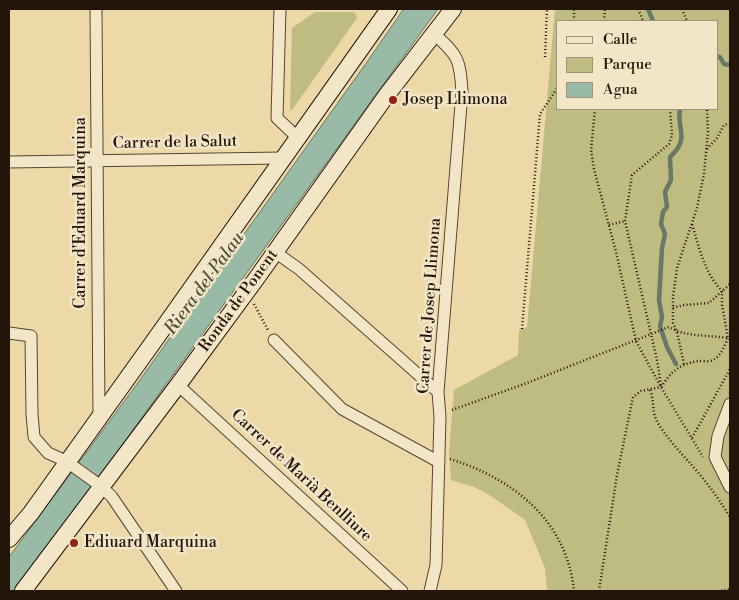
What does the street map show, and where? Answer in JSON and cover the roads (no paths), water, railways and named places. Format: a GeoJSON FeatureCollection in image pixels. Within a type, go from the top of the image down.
{"type":"FeatureCollection","features":[{"type":"Feature","properties":{"kind":"main road"},"geometry":{"type":"LineString","coordinates":[[9,540],[31,513],[389,9]]}},
{"type":"Feature","properties":{"kind":"main road","name":"Ronda de Ponent"},"geometry":{"type":"LineString","coordinates":[[23,591],[248,291],[386,96],[453,9]]}},
{"type":"Feature","properties":{"kind":"street","name":"Carrer d'Eduard Marquina"},"geometry":{"type":"LineString","coordinates":[[96,9],[99,416]]}},
{"type":"Feature","properties":{"kind":"street"},"geometry":{"type":"LineString","coordinates":[[280,9],[277,118],[298,138]]}},
{"type":"Feature","properties":{"kind":"street","name":"Carrer de Josep Llimona"},"geometry":{"type":"LineString","coordinates":[[430,591],[436,565],[443,460],[438,392],[462,92],[461,66],[455,54],[434,34]]}},
{"type":"Feature","properties":{"kind":"street","name":"Carrer de la Salut"},"geometry":{"type":"LineString","coordinates":[[9,162],[282,158]]}},
{"type":"Feature","properties":{"kind":"street"},"geometry":{"type":"LineString","coordinates":[[275,252],[299,269],[438,392]]}},
{"type":"Feature","properties":{"kind":"street"},"geometry":{"type":"LineString","coordinates":[[9,333],[31,336],[34,437],[48,453],[66,462],[102,487],[112,497],[176,591]]}},
{"type":"Feature","properties":{"kind":"street"},"geometry":{"type":"LineString","coordinates":[[274,340],[342,409],[443,460]]}},
{"type":"Feature","properties":{"kind":"street","name":"Carrer de Marià Benlliure"},"geometry":{"type":"LineString","coordinates":[[178,385],[402,591]]}},
{"type":"Feature","properties":{"kind":"street"},"geometry":{"type":"LineString","coordinates":[[730,404],[718,436],[715,457],[730,487]]}},
{"type":"Feature","properties":{"kind":"water","name":"Riera del Palau"},"geometry":{"type":"Polygon","coordinates":[[[404,9],[438,9],[56,536],[14,591],[9,591],[9,557],[137,384],[404,9]]]}},
{"type":"Feature","properties":{"kind":"waterway"},"geometry":{"type":"LineString","coordinates":[[648,9],[653,20]]}},
{"type":"Feature","properties":{"kind":"waterway"},"geometry":{"type":"LineString","coordinates":[[719,57],[724,64],[730,65]]}},
{"type":"Feature","properties":{"kind":"waterway"},"geometry":{"type":"LineString","coordinates":[[676,364],[667,347],[660,326],[662,317],[659,300],[662,248],[665,234],[661,224],[663,212],[667,207],[665,192],[671,180],[670,157],[680,144],[681,139],[680,110]]}},
{"type":"Feature","properties":{"kind":"place","name":"Josep Llimona"},"geometry":{"type":"Point","coordinates":[393,100]}},
{"type":"Feature","properties":{"kind":"place","name":"Ediuard Marquina"},"geometry":{"type":"Point","coordinates":[74,543]}}]}
